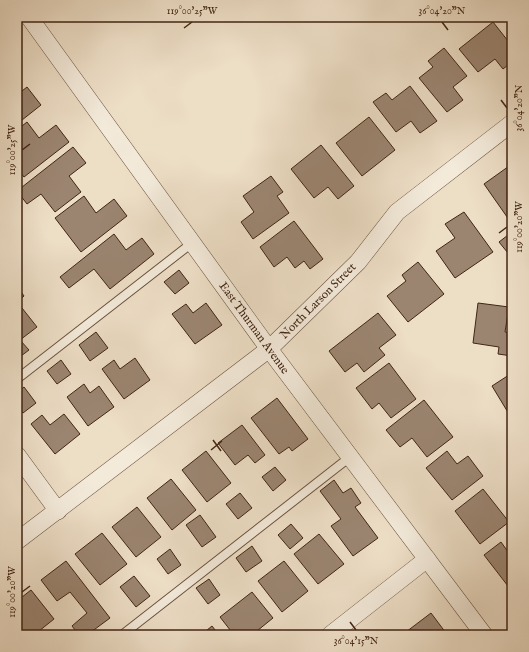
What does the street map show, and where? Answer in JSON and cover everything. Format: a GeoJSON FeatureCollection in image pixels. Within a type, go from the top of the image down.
{"type":"FeatureCollection","features":[{"type":"Feature","properties":{"kind":"street","name":"East Thurman Avenue"},"geometry":{"type":"LineString","coordinates":[[29,17],[269,349],[484,635]]}},
{"type":"Feature","properties":{"kind":"street","name":"North Larson Street"},"geometry":{"type":"LineString","coordinates":[[17,541],[269,349],[358,262],[397,212],[512,123]]}},
{"type":"Feature","properties":{"kind":"street"},"geometry":{"type":"LineString","coordinates":[[17,455],[58,510]]}},
{"type":"Feature","properties":{"kind":"street"},"geometry":{"type":"LineString","coordinates":[[330,635],[426,559]]}},
{"type":"Feature","properties":{"kind":"lane"},"geometry":{"type":"LineString","coordinates":[[17,379],[192,243]]}},
{"type":"Feature","properties":{"kind":"lane"},"geometry":{"type":"LineString","coordinates":[[122,635],[350,457]]}},
{"type":"Feature","properties":{"kind":"building"},"geometry":{"type":"Polygon","coordinates":[[[506,17],[512,17],[512,25],[506,17]]]}},
{"type":"Feature","properties":{"kind":"building"},"geometry":{"type":"Polygon","coordinates":[[[493,22],[512,46],[512,62],[503,69],[495,59],[478,72],[459,49],[493,22]]]}},
{"type":"Feature","properties":{"kind":"building"},"geometry":{"type":"Polygon","coordinates":[[[444,48],[467,76],[453,87],[463,100],[447,112],[419,78],[433,67],[428,61],[444,48]]]}},
{"type":"Feature","properties":{"kind":"building"},"geometry":{"type":"Polygon","coordinates":[[[410,86],[437,121],[420,133],[411,121],[396,132],[373,102],[386,93],[392,100],[410,86]]]}},
{"type":"Feature","properties":{"kind":"building"},"geometry":{"type":"Polygon","coordinates":[[[27,87],[41,105],[17,124],[17,95],[27,87]]]}},
{"type":"Feature","properties":{"kind":"building"},"geometry":{"type":"Polygon","coordinates":[[[369,117],[395,150],[362,176],[336,143],[369,117]]]}},
{"type":"Feature","properties":{"kind":"building"},"geometry":{"type":"Polygon","coordinates":[[[27,122],[39,138],[56,125],[69,142],[24,177],[17,168],[17,130],[27,122]]]}},
{"type":"Feature","properties":{"kind":"building"},"geometry":{"type":"Polygon","coordinates":[[[321,145],[354,186],[338,199],[328,187],[314,198],[291,169],[321,145]]]}},
{"type":"Feature","properties":{"kind":"building"},"geometry":{"type":"Polygon","coordinates":[[[73,147],[86,163],[69,176],[81,192],[55,212],[41,194],[27,204],[17,191],[73,147]]]}},
{"type":"Feature","properties":{"kind":"building"},"geometry":{"type":"Polygon","coordinates":[[[512,164],[512,224],[484,184],[512,164]]]}},
{"type":"Feature","properties":{"kind":"building"},"geometry":{"type":"Polygon","coordinates":[[[271,176],[283,192],[277,196],[289,213],[253,239],[241,222],[254,212],[243,196],[271,176]]]}},
{"type":"Feature","properties":{"kind":"building"},"geometry":{"type":"Polygon","coordinates":[[[84,196],[96,213],[114,199],[127,216],[81,252],[55,218],[84,196]]]}},
{"type":"Feature","properties":{"kind":"building"},"geometry":{"type":"Polygon","coordinates":[[[464,212],[493,252],[455,278],[436,251],[455,238],[445,224],[464,212]]]}},
{"type":"Feature","properties":{"kind":"building"},"geometry":{"type":"Polygon","coordinates":[[[294,221],[323,259],[310,269],[304,261],[295,268],[287,257],[274,267],[260,247],[294,221]]]}},
{"type":"Feature","properties":{"kind":"building"},"geometry":{"type":"Polygon","coordinates":[[[512,232],[512,258],[499,242],[512,232]]]}},
{"type":"Feature","properties":{"kind":"building"},"geometry":{"type":"Polygon","coordinates":[[[114,234],[126,250],[142,238],[154,254],[110,289],[94,269],[69,288],[60,277],[114,234]]]}},
{"type":"Feature","properties":{"kind":"building"},"geometry":{"type":"Polygon","coordinates":[[[418,262],[444,294],[408,322],[387,296],[406,281],[402,275],[418,262]]]}},
{"type":"Feature","properties":{"kind":"building"},"geometry":{"type":"Polygon","coordinates":[[[179,270],[189,283],[175,294],[164,282],[179,270]]]}},
{"type":"Feature","properties":{"kind":"building"},"geometry":{"type":"Polygon","coordinates":[[[17,286],[24,296],[17,302],[17,286]]]}},
{"type":"Feature","properties":{"kind":"building"},"geometry":{"type":"Polygon","coordinates":[[[206,303],[222,325],[195,344],[172,314],[186,304],[193,313],[206,303]]]}},
{"type":"Feature","properties":{"kind":"building"},"geometry":{"type":"Polygon","coordinates":[[[478,303],[509,307],[505,332],[512,333],[512,356],[498,354],[499,347],[473,343],[478,303]]]}},
{"type":"Feature","properties":{"kind":"building"},"geometry":{"type":"Polygon","coordinates":[[[22,308],[37,327],[20,340],[29,350],[17,359],[17,312],[22,308]]]}},
{"type":"Feature","properties":{"kind":"building"},"geometry":{"type":"Polygon","coordinates":[[[378,313],[396,335],[379,348],[385,355],[364,372],[357,363],[345,372],[329,351],[378,313]]]}},
{"type":"Feature","properties":{"kind":"building"},"geometry":{"type":"Polygon","coordinates":[[[96,332],[108,348],[90,361],[79,345],[96,332]]]}},
{"type":"Feature","properties":{"kind":"building"},"geometry":{"type":"Polygon","coordinates":[[[135,358],[150,380],[124,399],[102,369],[114,360],[120,369],[135,358]]]}},
{"type":"Feature","properties":{"kind":"building"},"geometry":{"type":"Polygon","coordinates":[[[61,360],[71,374],[57,384],[47,371],[61,360]]]}},
{"type":"Feature","properties":{"kind":"building"},"geometry":{"type":"Polygon","coordinates":[[[389,363],[416,399],[391,418],[379,403],[372,409],[356,388],[389,363]]]}},
{"type":"Feature","properties":{"kind":"building"},"geometry":{"type":"Polygon","coordinates":[[[512,373],[512,419],[492,386],[512,373]]]}},
{"type":"Feature","properties":{"kind":"building"},"geometry":{"type":"Polygon","coordinates":[[[84,384],[90,393],[99,386],[114,407],[88,426],[67,397],[84,384]]]}},
{"type":"Feature","properties":{"kind":"building"},"geometry":{"type":"Polygon","coordinates":[[[24,387],[36,403],[23,413],[17,406],[17,393],[24,387]]]}},
{"type":"Feature","properties":{"kind":"building"},"geometry":{"type":"Polygon","coordinates":[[[277,398],[308,439],[292,451],[289,447],[279,454],[251,418],[277,398]]]}},
{"type":"Feature","properties":{"kind":"building"},"geometry":{"type":"Polygon","coordinates":[[[424,400],[453,437],[427,457],[412,438],[400,447],[386,430],[424,400]]]}},
{"type":"Feature","properties":{"kind":"building"},"geometry":{"type":"Polygon","coordinates":[[[64,414],[80,434],[55,454],[31,424],[42,415],[50,425],[64,414]]]}},
{"type":"Feature","properties":{"kind":"building"},"geometry":{"type":"Polygon","coordinates":[[[242,425],[265,455],[255,463],[248,455],[235,465],[218,443],[242,425]]]}},
{"type":"Feature","properties":{"kind":"building"},"geometry":{"type":"Polygon","coordinates":[[[206,451],[231,483],[207,502],[182,470],[206,451]]]}},
{"type":"Feature","properties":{"kind":"building"},"geometry":{"type":"Polygon","coordinates":[[[447,451],[457,464],[468,456],[483,476],[452,500],[426,468],[447,451]]]}},
{"type":"Feature","properties":{"kind":"building"},"geometry":{"type":"Polygon","coordinates":[[[275,467],[286,480],[273,491],[262,477],[275,467]]]}},
{"type":"Feature","properties":{"kind":"building"},"geometry":{"type":"Polygon","coordinates":[[[171,479],[196,510],[172,530],[147,498],[171,479]]]}},
{"type":"Feature","properties":{"kind":"building"},"geometry":{"type":"Polygon","coordinates":[[[334,480],[343,493],[351,488],[361,503],[355,507],[378,538],[353,556],[331,526],[341,519],[320,491],[334,480]]]}},
{"type":"Feature","properties":{"kind":"building"},"geometry":{"type":"Polygon","coordinates":[[[483,489],[509,522],[480,544],[455,511],[483,489]]]}},
{"type":"Feature","properties":{"kind":"building"},"geometry":{"type":"Polygon","coordinates":[[[240,493],[252,508],[238,519],[226,504],[240,493]]]}},
{"type":"Feature","properties":{"kind":"building"},"geometry":{"type":"Polygon","coordinates":[[[137,507],[161,537],[136,557],[112,527],[137,507]]]}},
{"type":"Feature","properties":{"kind":"building"},"geometry":{"type":"Polygon","coordinates":[[[200,515],[216,537],[202,547],[186,525],[200,515]]]}},
{"type":"Feature","properties":{"kind":"building"},"geometry":{"type":"Polygon","coordinates":[[[291,524],[303,538],[290,549],[278,535],[291,524]]]}},
{"type":"Feature","properties":{"kind":"building"},"geometry":{"type":"Polygon","coordinates":[[[102,533],[127,564],[100,585],[75,554],[102,533]]]}},
{"type":"Feature","properties":{"kind":"building"},"geometry":{"type":"Polygon","coordinates":[[[319,534],[344,564],[318,584],[294,554],[319,534]]]}},
{"type":"Feature","properties":{"kind":"building"},"geometry":{"type":"Polygon","coordinates":[[[501,542],[511,556],[512,555],[511,590],[484,555],[501,542]]]}},
{"type":"Feature","properties":{"kind":"building"},"geometry":{"type":"Polygon","coordinates":[[[252,546],[262,561],[246,572],[236,558],[252,546]]]}},
{"type":"Feature","properties":{"kind":"building"},"geometry":{"type":"Polygon","coordinates":[[[170,549],[181,565],[168,574],[157,559],[170,549]]]}},
{"type":"Feature","properties":{"kind":"building"},"geometry":{"type":"Polygon","coordinates":[[[66,561],[110,618],[87,635],[79,635],[72,626],[87,613],[70,592],[57,601],[41,580],[66,561]]]}},
{"type":"Feature","properties":{"kind":"building"},"geometry":{"type":"Polygon","coordinates":[[[284,561],[308,591],[282,612],[258,581],[284,561]]]}},
{"type":"Feature","properties":{"kind":"building"},"geometry":{"type":"Polygon","coordinates":[[[134,576],[150,596],[136,607],[120,587],[134,576]]]}},
{"type":"Feature","properties":{"kind":"building"},"geometry":{"type":"Polygon","coordinates":[[[209,579],[220,595],[208,604],[196,588],[209,579]]]}},
{"type":"Feature","properties":{"kind":"building"},"geometry":{"type":"Polygon","coordinates":[[[31,590],[54,619],[34,635],[25,635],[17,624],[17,601],[31,590]]]}},
{"type":"Feature","properties":{"kind":"building"},"geometry":{"type":"Polygon","coordinates":[[[252,592],[273,618],[252,635],[234,635],[220,617],[252,592]]]}},
{"type":"Feature","properties":{"kind":"building"},"geometry":{"type":"Polygon","coordinates":[[[431,613],[446,633],[444,635],[402,635],[431,613]]]}},
{"type":"Feature","properties":{"kind":"building"},"geometry":{"type":"Polygon","coordinates":[[[212,626],[219,635],[201,635],[212,626]]]}}]}
